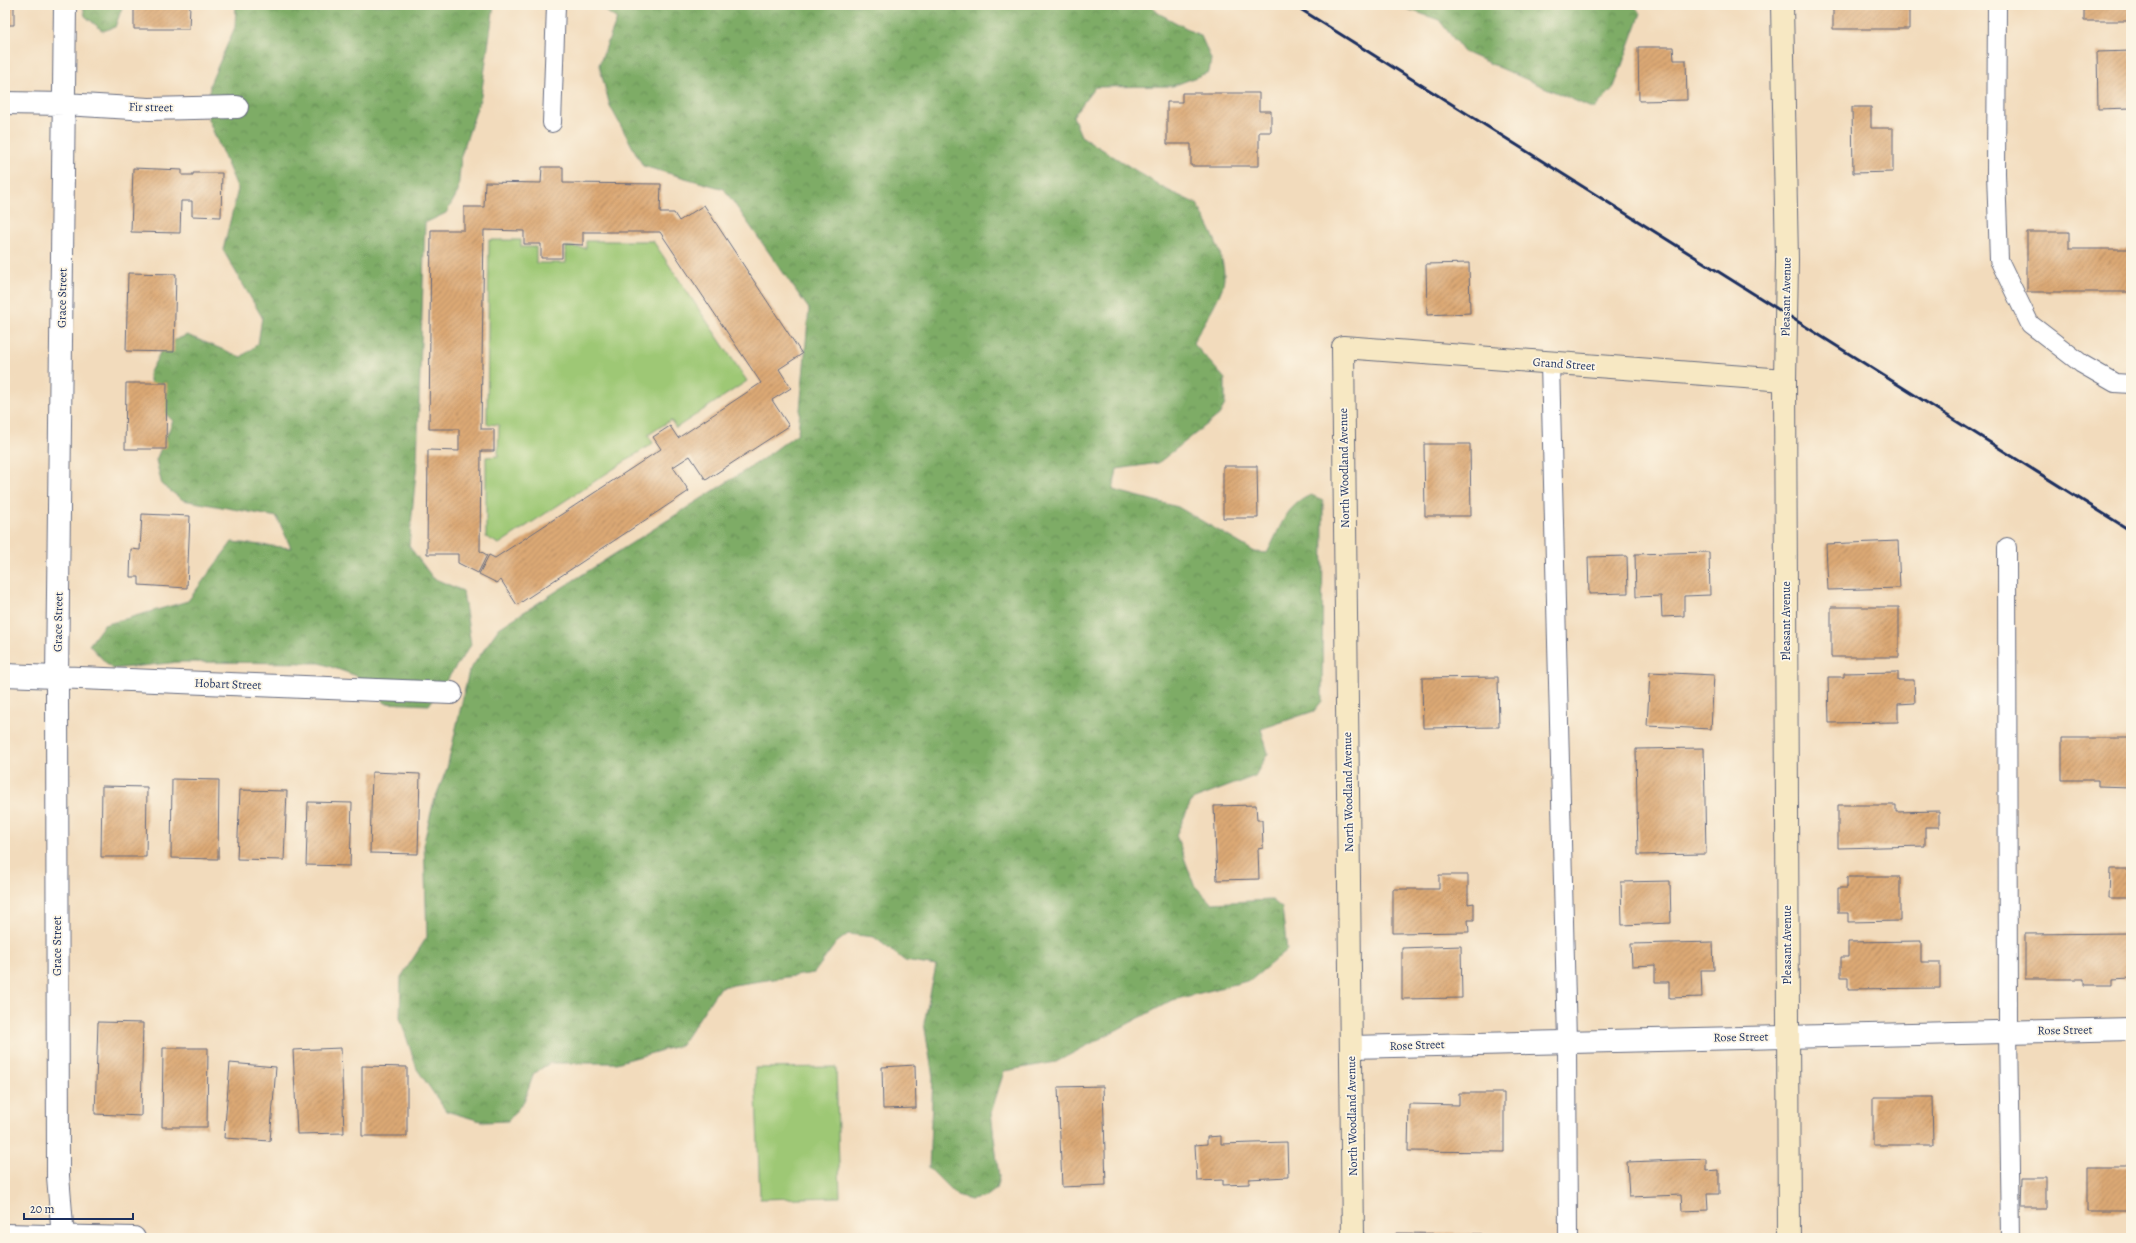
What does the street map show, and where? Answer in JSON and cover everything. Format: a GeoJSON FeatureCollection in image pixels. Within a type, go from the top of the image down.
{"type":"FeatureCollection","features":[{"type":"Feature","properties":{"kind":"street","name":"Grace Street"},"geometry":{"type":"LineString","coordinates":[[63,1237],[58,1176],[57,677],[65,5]]}},
{"type":"Feature","properties":{"kind":"street","name":"Pleasant Avenue"},"geometry":{"type":"LineString","coordinates":[[1782,5],[1787,260],[1785,380],[1789,1238]]}},
{"type":"Feature","properties":{"kind":"street"},"geometry":{"type":"LineString","coordinates":[[5,103],[64,104]]}},
{"type":"Feature","properties":{"kind":"street","name":"Fir street"},"geometry":{"type":"LineString","coordinates":[[64,104],[149,108],[237,107]]}},
{"type":"Feature","properties":{"kind":"street","name":"Grand Street"},"geometry":{"type":"LineString","coordinates":[[1343,347],[1785,380]]}},
{"type":"Feature","properties":{"kind":"street","name":"North Woodland Avenue"},"geometry":{"type":"LineString","coordinates":[[1343,347],[1353,1238]]}},
{"type":"Feature","properties":{"kind":"street","name":"Hobart Street"},"geometry":{"type":"LineString","coordinates":[[5,675],[451,693]]}},
{"type":"Feature","properties":{"kind":"street","name":"Rose Street"},"geometry":{"type":"LineString","coordinates":[[1351,1047],[2131,1028]]}},
{"type":"Feature","properties":{"kind":"street"},"geometry":{"type":"LineString","coordinates":[[5,1235],[134,1238]]}},
{"type":"Feature","properties":{"kind":"lane"},"geometry":{"type":"LineString","coordinates":[[552,123],[556,5]]}},
{"type":"Feature","properties":{"kind":"lane"},"geometry":{"type":"LineString","coordinates":[[1997,5],[1996,173],[1999,260],[2030,324],[2082,364],[2115,383],[2131,384]]}},
{"type":"Feature","properties":{"kind":"lane"},"geometry":{"type":"LineString","coordinates":[[1550,363],[1567,1041],[1568,1238]]}},
{"type":"Feature","properties":{"kind":"lane"},"geometry":{"type":"LineString","coordinates":[[2007,547],[2008,1031],[2011,1238]]}},
{"type":"Feature","properties":{"kind":"green space"},"geometry":{"type":"Polygon","coordinates":[[[83,5],[123,5],[115,27],[103,31],[85,16],[83,5]]]}},
{"type":"Feature","properties":{"kind":"green space"},"geometry":{"type":"Polygon","coordinates":[[[236,5],[494,5],[481,96],[461,156],[458,192],[446,213],[425,223],[417,462],[409,546],[433,578],[463,591],[471,645],[429,705],[385,703],[357,676],[320,663],[179,662],[112,669],[89,645],[104,625],[188,601],[232,542],[291,548],[277,517],[183,500],[162,485],[156,460],[173,421],[154,403],[149,374],[164,345],[187,335],[241,357],[258,344],[262,317],[223,250],[238,189],[208,119],[210,84],[235,27],[236,5]]]}},
{"type":"Feature","properties":{"kind":"green space"},"geometry":{"type":"Polygon","coordinates":[[[597,5],[1151,5],[1158,13],[1201,36],[1211,59],[1209,72],[1173,86],[1095,87],[1073,116],[1081,136],[1165,189],[1197,204],[1217,245],[1223,268],[1224,278],[1222,288],[1216,302],[1193,343],[1225,379],[1225,404],[1219,415],[1158,463],[1117,469],[1113,490],[1178,507],[1255,552],[1267,553],[1284,520],[1295,505],[1311,495],[1323,500],[1322,701],[1314,711],[1261,729],[1268,753],[1255,776],[1192,800],[1176,835],[1194,885],[1211,903],[1272,900],[1282,908],[1287,950],[1251,980],[1173,1000],[1056,1062],[1004,1071],[991,1113],[999,1177],[996,1189],[986,1197],[971,1200],[957,1196],[929,1168],[933,1077],[924,1023],[936,966],[905,961],[874,937],[848,934],[836,943],[814,973],[720,987],[681,1045],[616,1063],[550,1063],[534,1073],[524,1101],[508,1121],[484,1122],[446,1111],[417,1069],[400,1018],[401,977],[427,937],[424,842],[433,804],[447,768],[469,671],[499,628],[760,461],[798,433],[809,309],[724,189],[643,166],[610,106],[599,65],[617,19],[597,5]]]}},
{"type":"Feature","properties":{"kind":"green space"},"geometry":{"type":"Polygon","coordinates":[[[1396,5],[1633,5],[1641,13],[1614,87],[1594,109],[1464,52],[1439,20],[1396,5]]]}},
{"type":"Feature","properties":{"kind":"green space"},"geometry":{"type":"Polygon","coordinates":[[[489,240],[521,240],[521,247],[536,247],[536,263],[566,263],[566,247],[586,248],[586,241],[653,241],[747,381],[676,428],[671,420],[648,435],[653,443],[499,544],[486,537],[486,457],[498,456],[499,425],[487,424],[489,240]]]}},
{"type":"Feature","properties":{"kind":"green space"},"geometry":{"type":"Polygon","coordinates":[[[836,1067],[840,1197],[760,1199],[755,1068],[836,1067]]]}},
{"type":"Feature","properties":{"kind":"building"},"geometry":{"type":"Polygon","coordinates":[[[5,5],[14,5],[14,25],[5,25],[5,5]]]}},
{"type":"Feature","properties":{"kind":"building"},"geometry":{"type":"Polygon","coordinates":[[[134,5],[190,5],[189,29],[134,29],[134,5]]]}},
{"type":"Feature","properties":{"kind":"building"},"geometry":{"type":"Polygon","coordinates":[[[1833,5],[1909,5],[1909,29],[1833,29],[1833,5]]]}},
{"type":"Feature","properties":{"kind":"building"},"geometry":{"type":"Polygon","coordinates":[[[2084,5],[2131,5],[2131,21],[2084,21],[2084,5]]]}},
{"type":"Feature","properties":{"kind":"building"},"geometry":{"type":"Polygon","coordinates":[[[1638,47],[1673,47],[1674,60],[1686,60],[1687,100],[1639,101],[1638,47]]]}},
{"type":"Feature","properties":{"kind":"building"},"geometry":{"type":"Polygon","coordinates":[[[2131,51],[2131,108],[2098,109],[2097,52],[2131,51]]]}},
{"type":"Feature","properties":{"kind":"building"},"geometry":{"type":"Polygon","coordinates":[[[1182,93],[1259,93],[1259,111],[1271,111],[1271,132],[1259,132],[1259,166],[1191,166],[1191,144],[1167,144],[1167,102],[1182,102],[1182,93]]]}},
{"type":"Feature","properties":{"kind":"building"},"geometry":{"type":"Polygon","coordinates":[[[1852,107],[1871,107],[1871,128],[1893,128],[1893,172],[1853,173],[1852,107]]]}},
{"type":"Feature","properties":{"kind":"building"},"geometry":{"type":"Polygon","coordinates":[[[542,167],[563,167],[563,183],[661,184],[660,213],[674,213],[679,221],[704,205],[802,354],[779,369],[791,388],[772,400],[789,426],[706,480],[690,456],[673,467],[689,491],[517,605],[501,580],[497,583],[479,574],[489,555],[495,558],[661,449],[653,437],[670,426],[678,438],[761,383],[660,232],[583,232],[583,245],[562,244],[562,258],[541,258],[541,244],[524,244],[524,231],[484,230],[481,429],[494,429],[494,451],[481,451],[480,551],[487,555],[478,573],[458,563],[458,554],[427,554],[428,450],[459,451],[459,429],[429,429],[431,230],[464,230],[464,207],[484,207],[485,182],[541,183],[542,167]]]}},
{"type":"Feature","properties":{"kind":"building"},"geometry":{"type":"Polygon","coordinates":[[[133,168],[182,170],[182,175],[193,175],[193,173],[222,173],[221,217],[192,216],[192,201],[181,201],[180,233],[131,232],[133,168]]]}},
{"type":"Feature","properties":{"kind":"building"},"geometry":{"type":"Polygon","coordinates":[[[2027,232],[2069,232],[2069,249],[2131,249],[2131,292],[2027,292],[2027,232]]]}},
{"type":"Feature","properties":{"kind":"building"},"geometry":{"type":"Polygon","coordinates":[[[1469,263],[1470,313],[1427,315],[1426,264],[1469,263]]]}},
{"type":"Feature","properties":{"kind":"building"},"geometry":{"type":"Polygon","coordinates":[[[128,273],[176,274],[174,352],[126,351],[128,273]]]}},
{"type":"Feature","properties":{"kind":"building"},"geometry":{"type":"Polygon","coordinates":[[[126,383],[167,383],[166,449],[125,449],[126,383]]]}},
{"type":"Feature","properties":{"kind":"building"},"geometry":{"type":"Polygon","coordinates":[[[1424,444],[1470,444],[1471,516],[1425,516],[1424,444]]]}},
{"type":"Feature","properties":{"kind":"building"},"geometry":{"type":"Polygon","coordinates":[[[1223,466],[1257,466],[1258,518],[1223,518],[1223,466]]]}},
{"type":"Feature","properties":{"kind":"building"},"geometry":{"type":"Polygon","coordinates":[[[142,514],[190,516],[187,588],[139,585],[139,577],[130,577],[131,549],[140,550],[142,514]]]}},
{"type":"Feature","properties":{"kind":"building"},"geometry":{"type":"Polygon","coordinates":[[[1898,541],[1900,588],[1828,590],[1826,544],[1898,541]]]}},
{"type":"Feature","properties":{"kind":"building"},"geometry":{"type":"Polygon","coordinates":[[[1709,552],[1710,595],[1684,596],[1684,616],[1662,617],[1661,596],[1636,597],[1635,554],[1709,552]]]}},
{"type":"Feature","properties":{"kind":"building"},"geometry":{"type":"Polygon","coordinates":[[[1627,556],[1628,593],[1589,594],[1588,557],[1627,556]]]}},
{"type":"Feature","properties":{"kind":"building"},"geometry":{"type":"Polygon","coordinates":[[[1831,607],[1899,607],[1899,657],[1831,657],[1831,607]]]}},
{"type":"Feature","properties":{"kind":"building"},"geometry":{"type":"Polygon","coordinates":[[[1650,672],[1714,675],[1711,729],[1647,726],[1650,672]]]}},
{"type":"Feature","properties":{"kind":"building"},"geometry":{"type":"Polygon","coordinates":[[[1898,672],[1898,680],[1914,680],[1915,703],[1898,704],[1898,722],[1829,723],[1828,677],[1844,677],[1844,673],[1898,672]]]}},
{"type":"Feature","properties":{"kind":"building"},"geometry":{"type":"Polygon","coordinates":[[[1498,677],[1499,727],[1423,728],[1422,678],[1498,677]]]}},
{"type":"Feature","properties":{"kind":"building"},"geometry":{"type":"Polygon","coordinates":[[[2062,738],[2131,738],[2131,787],[2098,786],[2098,780],[2062,780],[2062,738]]]}},
{"type":"Feature","properties":{"kind":"building"},"geometry":{"type":"Polygon","coordinates":[[[1704,748],[1706,854],[1638,855],[1636,749],[1704,748]]]}},
{"type":"Feature","properties":{"kind":"building"},"geometry":{"type":"Polygon","coordinates":[[[372,772],[420,774],[418,854],[370,853],[372,772]]]}},
{"type":"Feature","properties":{"kind":"building"},"geometry":{"type":"Polygon","coordinates":[[[172,779],[219,780],[218,859],[171,858],[172,779]]]}},
{"type":"Feature","properties":{"kind":"building"},"geometry":{"type":"Polygon","coordinates":[[[102,786],[147,787],[146,857],[101,857],[102,786]]]}},
{"type":"Feature","properties":{"kind":"building"},"geometry":{"type":"Polygon","coordinates":[[[240,790],[287,791],[284,860],[237,859],[240,790]]]}},
{"type":"Feature","properties":{"kind":"building"},"geometry":{"type":"Polygon","coordinates":[[[308,802],[352,803],[350,866],[306,865],[308,802]]]}},
{"type":"Feature","properties":{"kind":"building"},"geometry":{"type":"Polygon","coordinates":[[[1256,805],[1257,820],[1262,820],[1263,848],[1258,849],[1259,879],[1217,880],[1214,806],[1256,805]]]}},
{"type":"Feature","properties":{"kind":"building"},"geometry":{"type":"Polygon","coordinates":[[[1838,805],[1896,805],[1896,812],[1939,811],[1939,827],[1925,827],[1925,846],[1838,848],[1838,805]]]}},
{"type":"Feature","properties":{"kind":"building"},"geometry":{"type":"Polygon","coordinates":[[[2110,869],[2131,869],[2131,898],[2109,898],[2110,869]]]}},
{"type":"Feature","properties":{"kind":"building"},"geometry":{"type":"Polygon","coordinates":[[[1439,875],[1468,875],[1468,904],[1474,903],[1474,920],[1468,920],[1469,932],[1393,933],[1393,889],[1439,889],[1439,875]]]}},
{"type":"Feature","properties":{"kind":"building"},"geometry":{"type":"Polygon","coordinates":[[[1847,877],[1900,877],[1900,921],[1848,922],[1848,913],[1838,913],[1838,888],[1847,888],[1847,877]]]}},
{"type":"Feature","properties":{"kind":"building"},"geometry":{"type":"Polygon","coordinates":[[[1670,881],[1671,923],[1622,925],[1621,882],[1670,881]]]}},
{"type":"Feature","properties":{"kind":"building"},"geometry":{"type":"Polygon","coordinates":[[[2131,933],[2131,978],[2112,979],[2112,985],[2084,985],[2084,979],[2025,979],[2025,934],[2131,933]]]}},
{"type":"Feature","properties":{"kind":"building"},"geometry":{"type":"Polygon","coordinates":[[[1921,941],[1921,962],[1940,962],[1940,988],[1848,989],[1848,977],[1841,977],[1841,957],[1848,957],[1848,942],[1921,941]]]}},
{"type":"Feature","properties":{"kind":"building"},"geometry":{"type":"Polygon","coordinates":[[[1713,942],[1714,970],[1701,970],[1702,997],[1669,998],[1669,982],[1655,982],[1655,965],[1632,966],[1631,944],[1713,942]]]}},
{"type":"Feature","properties":{"kind":"building"},"geometry":{"type":"Polygon","coordinates":[[[1461,946],[1462,998],[1402,999],[1402,948],[1461,946]]]}},
{"type":"Feature","properties":{"kind":"building"},"geometry":{"type":"Polygon","coordinates":[[[98,1022],[143,1023],[141,1116],[95,1114],[98,1022]]]}},
{"type":"Feature","properties":{"kind":"building"},"geometry":{"type":"Polygon","coordinates":[[[163,1048],[208,1048],[207,1127],[162,1127],[163,1048]]]}},
{"type":"Feature","properties":{"kind":"building"},"geometry":{"type":"Polygon","coordinates":[[[341,1048],[344,1133],[297,1134],[293,1050],[341,1048]]]}},
{"type":"Feature","properties":{"kind":"building"},"geometry":{"type":"Polygon","coordinates":[[[230,1063],[276,1067],[270,1141],[224,1138],[230,1063]]]}},
{"type":"Feature","properties":{"kind":"building"},"geometry":{"type":"Polygon","coordinates":[[[915,1065],[916,1108],[883,1109],[882,1067],[915,1065]]]}},
{"type":"Feature","properties":{"kind":"building"},"geometry":{"type":"Polygon","coordinates":[[[362,1066],[407,1067],[407,1136],[362,1136],[362,1066]]]}},
{"type":"Feature","properties":{"kind":"building"},"geometry":{"type":"Polygon","coordinates":[[[1103,1086],[1106,1185],[1062,1187],[1058,1087],[1103,1086]]]}},
{"type":"Feature","properties":{"kind":"building"},"geometry":{"type":"Polygon","coordinates":[[[1459,1093],[1504,1093],[1504,1152],[1408,1151],[1409,1104],[1459,1105],[1459,1093]]]}},
{"type":"Feature","properties":{"kind":"building"},"geometry":{"type":"Polygon","coordinates":[[[1873,1097],[1932,1097],[1933,1145],[1873,1145],[1873,1097]]]}},
{"type":"Feature","properties":{"kind":"building"},"geometry":{"type":"Polygon","coordinates":[[[1221,1136],[1221,1144],[1287,1142],[1288,1177],[1249,1179],[1249,1184],[1223,1185],[1223,1180],[1197,1181],[1195,1145],[1207,1144],[1207,1137],[1221,1136]]]}},
{"type":"Feature","properties":{"kind":"building"},"geometry":{"type":"Polygon","coordinates":[[[1706,1159],[1706,1171],[1719,1170],[1719,1194],[1707,1194],[1708,1210],[1682,1211],[1681,1195],[1629,1197],[1627,1162],[1706,1159]]]}},
{"type":"Feature","properties":{"kind":"building"},"geometry":{"type":"Polygon","coordinates":[[[2087,1167],[2131,1167],[2131,1211],[2087,1211],[2087,1167]]]}},
{"type":"Feature","properties":{"kind":"building"},"geometry":{"type":"Polygon","coordinates":[[[2022,1178],[2046,1178],[2046,1208],[2021,1208],[2022,1178]]]}},
{"type":"Feature","properties":{"kind":"building"},"geometry":{"type":"Polygon","coordinates":[[[1396,1233],[1482,1234],[1482,1238],[1395,1238],[1396,1233]]]}},
{"type":"Feature","properties":{"kind":"railway"},"geometry":{"type":"LineString","coordinates":[[1294,5],[2131,531]]}}]}
